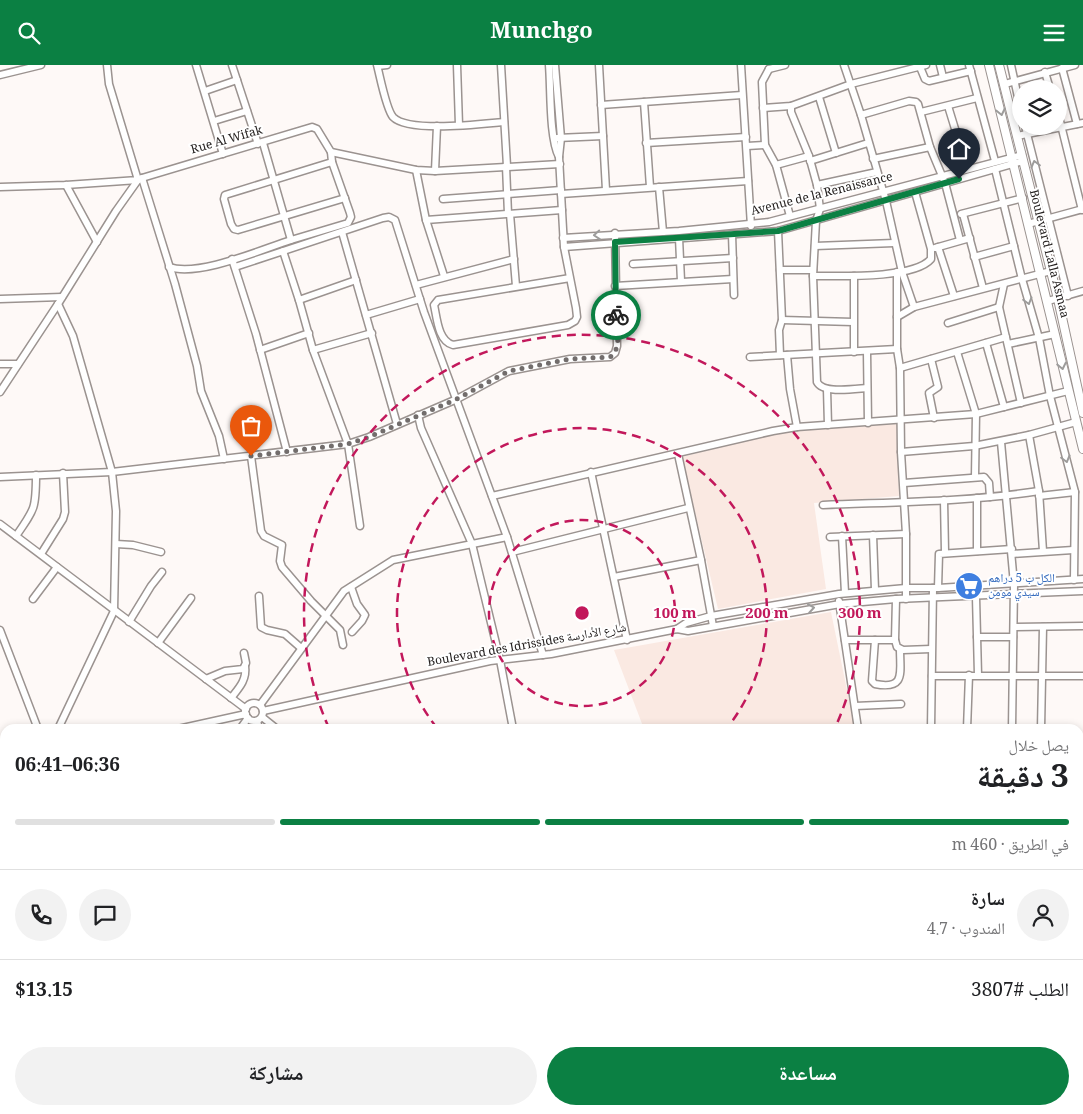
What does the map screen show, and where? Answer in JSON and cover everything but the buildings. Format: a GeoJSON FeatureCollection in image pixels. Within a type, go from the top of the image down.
{"type":"FeatureCollection","features":[{"type":"Feature","properties":{"kind":"main road","name":"Boulevard Lalla Asmaa"},"geometry":{"type":"LineString","coordinates":[[989,65],[1083,449]]}},
{"type":"Feature","properties":{"kind":"main road","name":"Boulevard Lalla Asmaa"},"geometry":{"type":"LineString","coordinates":[[999,65],[1012,115]]}},
{"type":"Feature","properties":{"kind":"main road","name":"Boulevard Lalla Asmaa"},"geometry":{"type":"LineString","coordinates":[[1017,135],[1058,299],[1083,413]]}},
{"type":"Feature","properties":{"kind":"street"},"geometry":{"type":"LineString","coordinates":[[0,75],[41,65]]}},
{"type":"Feature","properties":{"kind":"street"},"geometry":{"type":"LineString","coordinates":[[107,65],[109,84],[169,267],[197,366],[201,391],[217,429],[224,459]]}},
{"type":"Feature","properties":{"kind":"street"},"geometry":{"type":"LineString","coordinates":[[196,65],[224,154]]}},
{"type":"Feature","properties":{"kind":"street"},"geometry":{"type":"LineString","coordinates":[[232,65],[247,111],[274,181],[291,240]]}},
{"type":"Feature","properties":{"kind":"street"},"geometry":{"type":"LineString","coordinates":[[387,65],[378,65],[390,111],[394,118],[406,123],[437,127],[504,122]]}},
{"type":"Feature","properties":{"kind":"street"},"geometry":{"type":"LineString","coordinates":[[457,65],[459,125]]}},
{"type":"Feature","properties":{"kind":"street"},"geometry":{"type":"LineString","coordinates":[[501,65],[507,194],[516,286]]}},
{"type":"Feature","properties":{"kind":"street"},"geometry":{"type":"LineString","coordinates":[[549,65],[554,138],[560,161]]}},
{"type":"Feature","properties":{"kind":"street"},"geometry":{"type":"LineString","coordinates":[[555,65],[561,138],[563,237],[577,317],[572,324],[453,345],[443,339],[434,305],[435,302],[516,286],[570,278]]}},
{"type":"Feature","properties":{"kind":"street"},"geometry":{"type":"LineString","coordinates":[[599,65],[606,191]]}},
{"type":"Feature","properties":{"kind":"street"},"geometry":{"type":"LineString","coordinates":[[740,65],[747,146],[751,233]]}},
{"type":"Feature","properties":{"kind":"street"},"geometry":{"type":"LineString","coordinates":[[785,65],[768,67],[762,82],[765,145],[776,165],[790,217]]}},
{"type":"Feature","properties":{"kind":"street"},"geometry":{"type":"LineString","coordinates":[[844,65],[886,201],[899,272],[897,349],[900,368],[902,420],[906,599]]}},
{"type":"Feature","properties":{"kind":"street"},"geometry":{"type":"LineString","coordinates":[[940,65],[943,77]]}},
{"type":"Feature","properties":{"kind":"street"},"geometry":{"type":"LineString","coordinates":[[1010,65],[1014,80]]}},
{"type":"Feature","properties":{"kind":"street"},"geometry":{"type":"LineString","coordinates":[[1017,80],[1075,65]]}},
{"type":"Feature","properties":{"kind":"street"},"geometry":{"type":"LineString","coordinates":[[763,107],[791,106],[851,85],[923,66],[926,80],[943,77],[970,68],[1022,279],[1039,337],[1057,428],[1075,492],[1074,580]]}},
{"type":"Feature","properties":{"kind":"street"},"geometry":{"type":"LineString","coordinates":[[1062,68],[1080,124],[1067,126]]}},
{"type":"Feature","properties":{"kind":"street"},"geometry":{"type":"LineString","coordinates":[[1045,72],[1047,80]]}},
{"type":"Feature","properties":{"kind":"street"},"geometry":{"type":"LineString","coordinates":[[205,91],[237,80]]}},
{"type":"Feature","properties":{"kind":"street"},"geometry":{"type":"LineString","coordinates":[[1004,84],[1012,82]]}},
{"type":"Feature","properties":{"kind":"street"},"geometry":{"type":"LineString","coordinates":[[601,105],[742,95]]}},
{"type":"Feature","properties":{"kind":"street"},"geometry":{"type":"LineString","coordinates":[[819,97],[836,153]]}},
{"type":"Feature","properties":{"kind":"street"},"geometry":{"type":"LineString","coordinates":[[921,112],[977,98]]}},
{"type":"Feature","properties":{"kind":"street"},"geometry":{"type":"LineString","coordinates":[[861,115],[909,101],[916,102],[921,112],[930,147],[945,183],[960,240]]}},
{"type":"Feature","properties":{"kind":"street"},"geometry":{"type":"LineString","coordinates":[[644,102],[650,187]]}},
{"type":"Feature","properties":{"kind":"street"},"geometry":{"type":"LineString","coordinates":[[791,106],[791,112],[817,185],[820,209],[816,221],[813,273],[817,382],[819,386],[827,389],[866,388]]}},
{"type":"Feature","properties":{"kind":"street"},"geometry":{"type":"LineString","coordinates":[[948,106],[967,168]]}},
{"type":"Feature","properties":{"kind":"street"},"geometry":{"type":"LineString","coordinates":[[214,121],[247,111]]}},
{"type":"Feature","properties":{"kind":"street","name":"Rue Al Wifak"},"geometry":{"type":"LineString","coordinates":[[0,187],[66,185],[140,179],[313,127],[317,129],[331,152]]}},
{"type":"Feature","properties":{"kind":"street"},"geometry":{"type":"LineString","coordinates":[[435,171],[437,127]]}},
{"type":"Feature","properties":{"kind":"street"},"geometry":{"type":"LineString","coordinates":[[1027,135],[1068,295]]}},
{"type":"Feature","properties":{"kind":"street"},"geometry":{"type":"LineString","coordinates":[[1028,224],[1083,209],[1064,135]]}},
{"type":"Feature","properties":{"kind":"street"},"geometry":{"type":"LineString","coordinates":[[554,138],[603,136]]}},
{"type":"Feature","properties":{"kind":"street"},"geometry":{"type":"LineString","coordinates":[[646,143],[746,137]]}},
{"type":"Feature","properties":{"kind":"street"},"geometry":{"type":"LineString","coordinates":[[776,165],[836,153],[868,143]]}},
{"type":"Feature","properties":{"kind":"street"},"geometry":{"type":"LineString","coordinates":[[747,146],[765,145]]}},
{"type":"Feature","properties":{"kind":"street"},"geometry":{"type":"LineString","coordinates":[[873,159],[930,147]]}},
{"type":"Feature","properties":{"kind":"street"},"geometry":{"type":"LineString","coordinates":[[169,267],[192,270],[348,223],[351,217],[332,162],[331,152],[416,170],[435,171],[560,161]]}},
{"type":"Feature","properties":{"kind":"street","name":"Avenue de la Renaissance"},"geometry":{"type":"LineString","coordinates":[[564,247],[778,231],[886,201],[995,165],[1023,158]]}},
{"type":"Feature","properties":{"kind":"street"},"geometry":{"type":"LineString","coordinates":[[332,162],[225,195],[224,199],[231,224],[234,229],[238,230],[345,198]]}},
{"type":"Feature","properties":{"kind":"street","name":"Avenue de la Renaissance"},"geometry":{"type":"LineString","coordinates":[[563,237],[663,232],[751,224],[790,217],[967,168],[995,165]]}},
{"type":"Feature","properties":{"kind":"street"},"geometry":{"type":"LineString","coordinates":[[416,170],[426,220],[444,276]]}},
{"type":"Feature","properties":{"kind":"street"},"geometry":{"type":"LineString","coordinates":[[817,185],[877,172]]}},
{"type":"Feature","properties":{"kind":"street"},"geometry":{"type":"LineString","coordinates":[[0,392],[140,179]]}},
{"type":"Feature","properties":{"kind":"street"},"geometry":{"type":"LineString","coordinates":[[443,199],[507,194],[606,191],[748,181]]}},
{"type":"Feature","properties":{"kind":"street"},"geometry":{"type":"LineString","coordinates":[[66,185],[97,242]]}},
{"type":"Feature","properties":{"kind":"street"},"geometry":{"type":"LineString","coordinates":[[659,187],[663,232]]}},
{"type":"Feature","properties":{"kind":"street"},"geometry":{"type":"LineString","coordinates":[[915,192],[954,296]]}},
{"type":"Feature","properties":{"kind":"street"},"geometry":{"type":"LineString","coordinates":[[954,216],[1023,198]]}},
{"type":"Feature","properties":{"kind":"street"},"geometry":{"type":"LineString","coordinates":[[426,220],[562,209]]}},
{"type":"Feature","properties":{"kind":"street"},"geometry":{"type":"LineString","coordinates":[[963,214],[983,289]]}},
{"type":"Feature","properties":{"kind":"street"},"geometry":{"type":"LineString","coordinates":[[234,267],[389,217],[395,219],[420,299],[507,537],[543,655]]}},
{"type":"Feature","properties":{"kind":"street"},"geometry":{"type":"LineString","coordinates":[[778,231],[782,320],[779,330],[780,355]]}},
{"type":"Feature","properties":{"kind":"street"},"geometry":{"type":"LineString","coordinates":[[342,232],[397,424]]}},
{"type":"Feature","properties":{"kind":"street"},"geometry":{"type":"LineString","coordinates":[[0,477],[112,471],[348,444],[369,437],[457,399],[501,375],[522,368],[570,359],[604,358],[613,355],[617,346],[615,233]]}},
{"type":"Feature","properties":{"kind":"street"},"geometry":{"type":"LineString","coordinates":[[732,234],[734,295]]}},
{"type":"Feature","properties":{"kind":"street"},"geometry":{"type":"LineString","coordinates":[[679,238],[681,281]]}},
{"type":"Feature","properties":{"kind":"street"},"geometry":{"type":"LineString","coordinates":[[935,248],[970,238]]}},
{"type":"Feature","properties":{"kind":"street"},"geometry":{"type":"LineString","coordinates":[[815,246],[894,243]]}},
{"type":"Feature","properties":{"kind":"street"},"geometry":{"type":"LineString","coordinates":[[974,257],[1014,246]]}},
{"type":"Feature","properties":{"kind":"street"},"geometry":{"type":"LineString","coordinates":[[780,270],[854,276],[899,272],[925,265],[931,259],[935,248]]}},
{"type":"Feature","properties":{"kind":"street"},"geometry":{"type":"LineString","coordinates":[[283,251],[314,350],[348,444],[360,526]]}},
{"type":"Feature","properties":{"kind":"street"},"geometry":{"type":"LineString","coordinates":[[633,265],[733,258]]}},
{"type":"Feature","properties":{"kind":"street"},"geometry":{"type":"LineString","coordinates":[[232,259],[260,350],[287,452]]}},
{"type":"Feature","properties":{"kind":"street"},"geometry":{"type":"LineString","coordinates":[[416,285],[444,276],[514,259]]}},
{"type":"Feature","properties":{"kind":"street"},"geometry":{"type":"LineString","coordinates":[[897,317],[914,307],[1051,271]]}},
{"type":"Feature","properties":{"kind":"street"},"geometry":{"type":"LineString","coordinates":[[899,272],[914,307]]}},
{"type":"Feature","properties":{"kind":"street"},"geometry":{"type":"LineString","coordinates":[[854,276],[854,352]]}},
{"type":"Feature","properties":{"kind":"street"},"geometry":{"type":"LineString","coordinates":[[615,286],[733,279]]}},
{"type":"Feature","properties":{"kind":"street"},"geometry":{"type":"LineString","coordinates":[[299,300],[356,280]]}},
{"type":"Feature","properties":{"kind":"street"},"geometry":{"type":"LineString","coordinates":[[1004,284],[999,307],[1021,403]]}},
{"type":"Feature","properties":{"kind":"street"},"geometry":{"type":"LineString","coordinates":[[1048,301],[1083,291]]}},
{"type":"Feature","properties":{"kind":"street"},"geometry":{"type":"LineString","coordinates":[[0,299],[62,297]]}},
{"type":"Feature","properties":{"kind":"street"},"geometry":{"type":"LineString","coordinates":[[366,315],[420,299]]}},
{"type":"Feature","properties":{"kind":"street"},"geometry":{"type":"LineString","coordinates":[[58,304],[73,335],[112,471],[116,511],[114,611],[60,724]]}},
{"type":"Feature","properties":{"kind":"street"},"geometry":{"type":"LineString","coordinates":[[948,323],[999,307]]}},
{"type":"Feature","properties":{"kind":"street"},"geometry":{"type":"LineString","coordinates":[[782,320],[853,322]]}},
{"type":"Feature","properties":{"kind":"street"},"geometry":{"type":"LineString","coordinates":[[260,350],[309,333]]}},
{"type":"Feature","properties":{"kind":"street"},"geometry":{"type":"LineString","coordinates":[[314,350],[372,333]]}},
{"type":"Feature","properties":{"kind":"street"},"geometry":{"type":"LineString","coordinates":[[900,368],[986,343],[1055,334]]}},
{"type":"Feature","properties":{"kind":"street"},"geometry":{"type":"LineString","coordinates":[[986,343],[1004,407]]}},
{"type":"Feature","properties":{"kind":"street"},"geometry":{"type":"LineString","coordinates":[[750,357],[815,355],[897,349]]}},
{"type":"Feature","properties":{"kind":"street"},"geometry":{"type":"LineString","coordinates":[[866,352],[868,423]]}},
{"type":"Feature","properties":{"kind":"street"},"geometry":{"type":"LineString","coordinates":[[957,352],[976,414],[975,477]]}},
{"type":"Feature","properties":{"kind":"street"},"geometry":{"type":"LineString","coordinates":[[788,355],[790,389],[797,427]]}},
{"type":"Feature","properties":{"kind":"street"},"geometry":{"type":"LineString","coordinates":[[930,359],[938,387],[930,393],[934,418]]}},
{"type":"Feature","properties":{"kind":"street"},"geometry":{"type":"LineString","coordinates":[[0,364],[18,364]]}},
{"type":"Feature","properties":{"kind":"street"},"geometry":{"type":"LineString","coordinates":[[827,389],[828,425]]}},
{"type":"Feature","properties":{"kind":"street"},"geometry":{"type":"LineString","coordinates":[[492,496],[591,472],[797,427],[976,414],[1068,391]]}},
{"type":"Feature","properties":{"kind":"street"},"geometry":{"type":"LineString","coordinates":[[418,415],[421,428],[472,544],[500,660],[512,724]]}},
{"type":"Feature","properties":{"kind":"street"},"geometry":{"type":"LineString","coordinates":[[902,452],[1001,442],[1076,422]]}},
{"type":"Feature","properties":{"kind":"street"},"geometry":{"type":"LineString","coordinates":[[1029,435],[1039,494],[1043,551]]}},
{"type":"Feature","properties":{"kind":"street"},"geometry":{"type":"LineString","coordinates":[[1001,442],[1014,584],[1012,724]]}},
{"type":"Feature","properties":{"kind":"street"},"geometry":{"type":"LineString","coordinates":[[678,454],[688,508],[701,559],[713,626]]}},
{"type":"Feature","properties":{"kind":"street"},"geometry":{"type":"LineString","coordinates":[[251,456],[261,531],[264,536],[282,545],[280,561],[282,567],[325,616],[340,630],[343,645]]}},
{"type":"Feature","properties":{"kind":"street"},"geometry":{"type":"LineString","coordinates":[[591,472],[627,640]]}},
{"type":"Feature","properties":{"kind":"street"},"geometry":{"type":"LineString","coordinates":[[41,554],[64,519],[63,473]]}},
{"type":"Feature","properties":{"kind":"street"},"geometry":{"type":"LineString","coordinates":[[16,536],[34,509],[36,501],[36,475]]}},
{"type":"Feature","properties":{"kind":"street"},"geometry":{"type":"LineString","coordinates":[[904,483],[984,477],[988,481],[990,497]]}},
{"type":"Feature","properties":{"kind":"street"},"geometry":{"type":"LineString","coordinates":[[823,505],[1075,492]]}},
{"type":"Feature","properties":{"kind":"street"},"geometry":{"type":"LineString","coordinates":[[976,498],[977,551]]}},
{"type":"Feature","properties":{"kind":"street"},"geometry":{"type":"LineString","coordinates":[[944,500],[945,552]]}},
{"type":"Feature","properties":{"kind":"street"},"geometry":{"type":"LineString","coordinates":[[512,552],[688,508]]}},
{"type":"Feature","properties":{"kind":"street"},"geometry":{"type":"LineString","coordinates":[[0,524],[231,697],[247,714]]}},
{"type":"Feature","properties":{"kind":"street"},"geometry":{"type":"LineString","coordinates":[[830,537],[906,534]]}},
{"type":"Feature","properties":{"kind":"street"},"geometry":{"type":"LineString","coordinates":[[873,535],[875,590]]}},
{"type":"Feature","properties":{"kind":"street"},"geometry":{"type":"LineString","coordinates":[[842,536],[842,593],[840,604],[858,724]]}},
{"type":"Feature","properties":{"kind":"street"},"geometry":{"type":"LineString","coordinates":[[260,724],[261,714],[301,648],[344,591],[394,561],[507,537]]}},
{"type":"Feature","properties":{"kind":"street"},"geometry":{"type":"LineString","coordinates":[[116,543],[161,552]]}},
{"type":"Feature","properties":{"kind":"street"},"geometry":{"type":"LineString","coordinates":[[931,724],[932,599],[936,588],[938,556],[945,552],[1073,550]]}},
{"type":"Feature","properties":{"kind":"street"},"geometry":{"type":"LineString","coordinates":[[614,577],[701,559]]}},
{"type":"Feature","properties":{"kind":"street"},"geometry":{"type":"LineString","coordinates":[[33,599],[58,567]]}},
{"type":"Feature","properties":{"kind":"street"},"geometry":{"type":"LineString","coordinates":[[129,622],[150,586],[162,572]]}},
{"type":"Feature","properties":{"kind":"street","name":"Boulevard des Idrissides شارع الأدارسة"},"geometry":{"type":"LineString","coordinates":[[247,714],[251,704],[261,714],[500,660],[543,655],[627,640],[677,629],[686,623],[711,617],[842,593],[1083,579]]}},
{"type":"Feature","properties":{"kind":"street"},"geometry":{"type":"LineString","coordinates":[[351,587],[357,604],[365,615],[352,632]]}},
{"type":"Feature","properties":{"kind":"street","name":"Boulevard des Idrissides شارع الأدارسة"},"geometry":{"type":"LineString","coordinates":[[677,629],[688,631],[840,604],[896,599],[932,599],[1083,591]]}},
{"type":"Feature","properties":{"kind":"street"},"geometry":{"type":"LineString","coordinates":[[259,596],[262,627],[285,634],[301,648]]}},
{"type":"Feature","properties":{"kind":"street"},"geometry":{"type":"LineString","coordinates":[[976,597],[978,675]]}},
{"type":"Feature","properties":{"kind":"street"},"geometry":{"type":"LineString","coordinates":[[158,643],[191,598]]}},
{"type":"Feature","properties":{"kind":"street"},"geometry":{"type":"LineString","coordinates":[[875,640],[872,681],[875,685],[893,686],[900,678],[900,649],[897,647],[895,640],[896,599]]}},
{"type":"Feature","properties":{"kind":"street"},"geometry":{"type":"LineString","coordinates":[[1014,627],[1083,626]]}},
{"type":"Feature","properties":{"kind":"street"},"geometry":{"type":"LineString","coordinates":[[1041,724],[1043,627]]}},
{"type":"Feature","properties":{"kind":"street"},"geometry":{"type":"LineString","coordinates":[[0,630],[36,724]]}},
{"type":"Feature","properties":{"kind":"street"},"geometry":{"type":"LineString","coordinates":[[977,637],[1013,637]]}},
{"type":"Feature","properties":{"kind":"street"},"geometry":{"type":"LineString","coordinates":[[845,641],[895,640]]}},
{"type":"Feature","properties":{"kind":"street"},"geometry":{"type":"LineString","coordinates":[[900,649],[932,649]]}},
{"type":"Feature","properties":{"kind":"street"},"geometry":{"type":"LineString","coordinates":[[231,697],[242,684],[246,673],[244,653]]}},
{"type":"Feature","properties":{"kind":"street"},"geometry":{"type":"LineString","coordinates":[[206,679],[218,673],[236,670],[244,666]]}},
{"type":"Feature","properties":{"kind":"street"},"geometry":{"type":"LineString","coordinates":[[966,724],[969,675]]}},
{"type":"Feature","properties":{"kind":"street"},"geometry":{"type":"LineString","coordinates":[[932,676],[1083,676]]}},
{"type":"Feature","properties":{"kind":"street"},"geometry":{"type":"LineString","coordinates":[[856,706],[901,704]]}},
{"type":"Feature","properties":{"kind":"street"},"geometry":{"type":"LineString","coordinates":[[242,724],[247,714]]}},
{"type":"Feature","properties":{"kind":"street"},"geometry":{"type":"LineString","coordinates":[[201,724],[247,714],[261,714],[272,724]]}},
{"type":"Feature","properties":{"kind":"shaded area"},"geometry":{"type":"Polygon","coordinates":[[[897,424],[899,496],[814,503],[826,589],[718,609],[682,457],[776,432],[897,424]]]}},
{"type":"Feature","properties":{"kind":"shaded area"},"geometry":{"type":"Polygon","coordinates":[[[831,612],[854,724],[642,724],[614,650],[831,612]]]}},
{"type":"Feature","properties":{"kind":"way so far"},"geometry":{"type":"LineString","coordinates":[[251,456],[348,444],[369,437],[457,399],[509,371],[543,363],[584,357],[610,357],[615,353],[617,346],[616,315]]}},
{"type":"Feature","properties":{"kind":"place","name":"الكل ب 5 دراهم سيدي مومن"},"geometry":{"type":"Point","coordinates":[969,586]}},
{"type":"Feature","properties":{"kind":"route"},"geometry":{"type":"LineString","coordinates":[[616,315],[615,242],[778,231],[959,179]]}}]}
